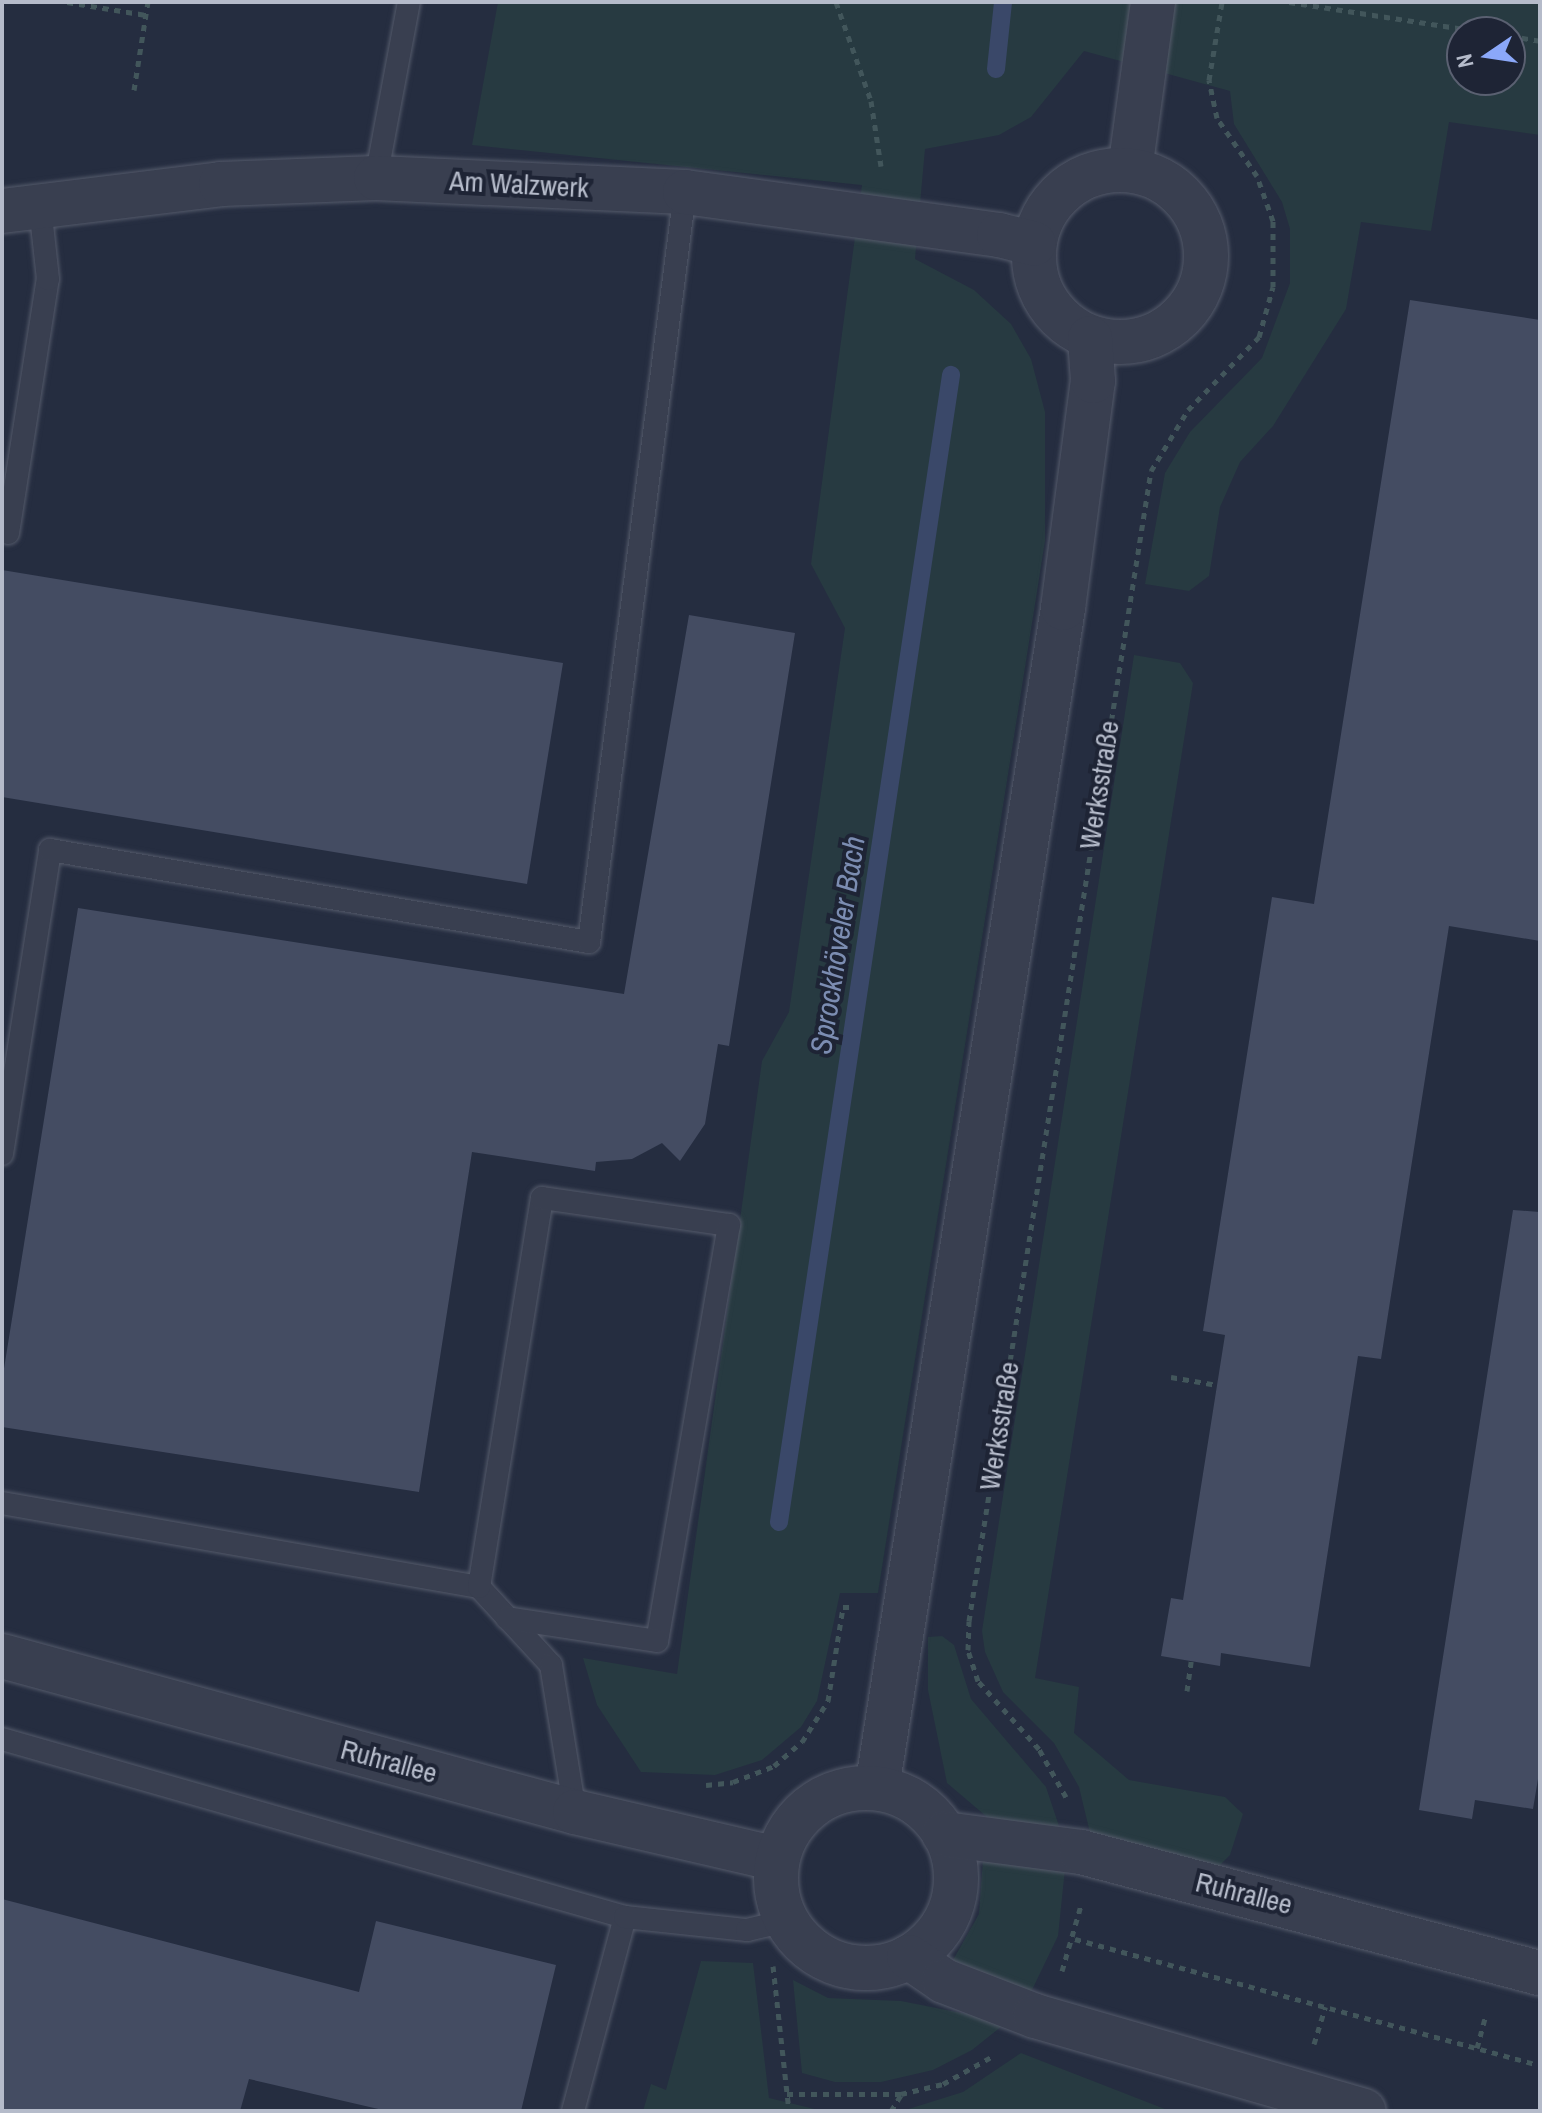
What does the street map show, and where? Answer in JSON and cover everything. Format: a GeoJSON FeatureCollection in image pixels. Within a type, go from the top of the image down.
{"type":"FeatureCollection","features":[{"type":"Feature","properties":{"kind":"street"},"geometry":{"type":"LineString","coordinates":[[1130,170],[1153,2]]}},
{"type":"Feature","properties":{"kind":"street"},"geometry":{"type":"LineString","coordinates":[[1130,170],[1159,178],[1182,195],[1198,219],[1206,247],[1204,276],[1193,303],[1173,325],[1148,338],[1119,343],[1090,338],[1065,323],[1045,301],[1035,274],[1034,244],[1045,213],[1066,187],[1097,172],[1130,170]]}},
{"type":"Feature","properties":{"kind":"street","name":"Am Walzwerk"},"geometry":{"type":"LineString","coordinates":[[21,209],[221,184],[376,178],[685,192],[999,235],[1034,244]]}},
{"type":"Feature","properties":{"kind":"street"},"geometry":{"type":"LineString","coordinates":[[877,1788],[1063,608],[1093,381],[1090,338]]}},
{"type":"Feature","properties":{"kind":"street","name":"Ruhrallee"},"geometry":{"type":"LineString","coordinates":[[2,1656],[575,1812],[777,1859]]}},
{"type":"Feature","properties":{"kind":"street"},"geometry":{"type":"LineString","coordinates":[[877,1788],[920,1805],[944,1834],[954,1857],[949,1911],[935,1937],[909,1957],[879,1968],[839,1965],[807,1948],[777,1923],[777,1859],[796,1821],[813,1804],[845,1790],[877,1788]]}},
{"type":"Feature","properties":{"kind":"street","name":"Ruhrallee"},"geometry":{"type":"LineString","coordinates":[[944,1834],[1081,1852],[1540,1973]]}},
{"type":"Feature","properties":{"kind":"street"},"geometry":{"type":"LineString","coordinates":[[909,1957],[944,1981],[1035,2016],[1364,2111]]}},
{"type":"Feature","properties":{"kind":"lane"},"geometry":{"type":"LineString","coordinates":[[376,178],[409,2]]}},
{"type":"Feature","properties":{"kind":"lane"},"geometry":{"type":"LineString","coordinates":[[2,1154],[50,850],[589,942],[685,192]]}},
{"type":"Feature","properties":{"kind":"lane"},"geometry":{"type":"LineString","coordinates":[[8,533],[48,279],[21,209]]}},
{"type":"Feature","properties":{"kind":"lane"},"geometry":{"type":"LineString","coordinates":[[479,1587],[542,1198],[729,1225],[657,1641],[507,1618]]}},
{"type":"Feature","properties":{"kind":"lane"},"geometry":{"type":"LineString","coordinates":[[2,1503],[479,1587],[551,1665],[575,1812]]}},
{"type":"Feature","properties":{"kind":"lane"},"geometry":{"type":"LineString","coordinates":[[2,1739],[625,1917],[747,1930],[777,1923]]}},
{"type":"Feature","properties":{"kind":"lane"},"geometry":{"type":"LineString","coordinates":[[573,2111],[625,1917]]}},
{"type":"Feature","properties":{"kind":"path"},"geometry":{"type":"LineString","coordinates":[[67,2],[146,15]]}},
{"type":"Feature","properties":{"kind":"path"},"geometry":{"type":"LineString","coordinates":[[134,90],[148,2]]}},
{"type":"Feature","properties":{"kind":"path"},"geometry":{"type":"LineString","coordinates":[[836,2],[871,101],[881,163]]}},
{"type":"Feature","properties":{"kind":"path","name":"Werksstraße"},"geometry":{"type":"LineString","coordinates":[[1035,2016],[1075,1939],[1083,1895],[1081,1852],[1066,1796],[1039,1749],[978,1681],[968,1650],[969,1621],[1151,471],[1188,410],[1233,370],[1259,337],[1273,287],[1273,221],[1257,176],[1217,118],[1209,80],[1222,2]]}},
{"type":"Feature","properties":{"kind":"path"},"geometry":{"type":"LineString","coordinates":[[1289,2],[1446,26]]}},
{"type":"Feature","properties":{"kind":"path"},"geometry":{"type":"LineString","coordinates":[[1171,1377],[1217,1385]]}},
{"type":"Feature","properties":{"kind":"path"},"geometry":{"type":"LineString","coordinates":[[1187,1691],[1191,1661]]}},
{"type":"Feature","properties":{"kind":"path"},"geometry":{"type":"LineString","coordinates":[[777,1923],[789,2111]]}},
{"type":"Feature","properties":{"kind":"path"},"geometry":{"type":"LineString","coordinates":[[1075,1939],[1540,2065]]}},
{"type":"Feature","properties":{"kind":"path"},"geometry":{"type":"LineString","coordinates":[[787,2094],[901,2094],[943,2084],[980,2066],[1035,2016]]}},
{"type":"Feature","properties":{"kind":"path"},"geometry":{"type":"LineString","coordinates":[[891,2111],[901,2094]]}},
{"type":"Feature","properties":{"kind":"shaded area"},"geometry":{"type":"Polygon","coordinates":[[[498,2],[1540,2],[1540,135],[1449,122],[1431,231],[1361,222],[1346,309],[1273,426],[1240,462],[1220,507],[1209,576],[1189,591],[1145,584],[1165,473],[1190,432],[1262,358],[1290,283],[1290,229],[1282,202],[1234,124],[1230,91],[1084,51],[1031,117],[999,135],[925,149],[915,259],[974,290],[1011,324],[1031,359],[1045,412],[1045,541],[878,1593],[840,1593],[817,1701],[801,1727],[762,1760],[715,1775],[641,1772],[597,1705],[583,1658],[677,1674],[762,1061],[789,1012],[845,628],[811,564],[862,185],[472,145],[498,2]]]}},
{"type":"Feature","properties":{"kind":"shaded area"},"geometry":{"type":"Polygon","coordinates":[[[1134,655],[1180,663],[1193,683],[1035,1678],[1079,1687],[1074,1733],[1129,1780],[1225,1797],[1243,1814],[1230,1855],[1218,1867],[1091,1837],[1079,1787],[1054,1743],[1003,1692],[985,1652],[982,1631],[1134,655]]]}},
{"type":"Feature","properties":{"kind":"shaded area"},"geometry":{"type":"Polygon","coordinates":[[[942,1636],[954,1645],[971,1699],[1046,1787],[1061,1832],[987,1817],[947,1783],[928,1690],[928,1637],[942,1636]]]}},
{"type":"Feature","properties":{"kind":"shaded area"},"geometry":{"type":"Polygon","coordinates":[[[983,1859],[1065,1869],[1058,1936],[1031,1992],[953,1960],[979,1914],[983,1859]]]}},
{"type":"Feature","properties":{"kind":"shaded area"},"geometry":{"type":"Polygon","coordinates":[[[701,1961],[753,1963],[769,2098],[823,2111],[643,2111],[651,2084],[666,2090],[701,1961]]]}},
{"type":"Feature","properties":{"kind":"shaded area"},"geometry":{"type":"Polygon","coordinates":[[[793,1980],[828,1998],[901,2001],[1007,2022],[972,2050],[933,2070],[881,2082],[835,2082],[802,2073],[793,1980]]]}},
{"type":"Feature","properties":{"kind":"shaded area"},"geometry":{"type":"Polygon","coordinates":[[[1021,2053],[1170,2111],[902,2111],[963,2092],[1021,2053]]]}},
{"type":"Feature","properties":{"kind":"building"},"geometry":{"type":"Polygon","coordinates":[[[1410,300],[1540,320],[1540,941],[1449,926],[1381,1359],[1358,1356],[1310,1667],[1221,1653],[1220,1666],[1161,1656],[1171,1598],[1183,1600],[1225,1335],[1203,1331],[1272,897],[1314,904],[1410,300]]]}},
{"type":"Feature","properties":{"kind":"building"},"geometry":{"type":"Polygon","coordinates":[[[2,570],[563,663],[527,884],[2,797],[2,570]]]}},
{"type":"Feature","properties":{"kind":"building"},"geometry":{"type":"Polygon","coordinates":[[[689,615],[795,633],[729,1046],[718,1044],[705,1124],[680,1161],[662,1143],[632,1159],[596,1162],[595,1171],[472,1152],[419,1492],[2,1427],[2,1381],[78,908],[624,994],[689,615]]]}},
{"type":"Feature","properties":{"kind":"building"},"geometry":{"type":"Polygon","coordinates":[[[1513,1210],[1540,1212],[1540,1767],[1533,1809],[1475,1800],[1472,1819],[1419,1810],[1513,1210]]]}},
{"type":"Feature","properties":{"kind":"building"},"geometry":{"type":"Polygon","coordinates":[[[2,1899],[359,1992],[376,1921],[556,1965],[521,2111],[387,2111],[249,2079],[240,2111],[2,2111],[2,1899]]]}},
{"type":"Feature","properties":{"kind":"waterway","name":"Sprockhöveler Bach"},"geometry":{"type":"LineString","coordinates":[[996,69],[1003,2]]}},
{"type":"Feature","properties":{"kind":"waterway","name":"Sprockhöveler Bach"},"geometry":{"type":"LineString","coordinates":[[779,1522],[951,375]]}}]}
